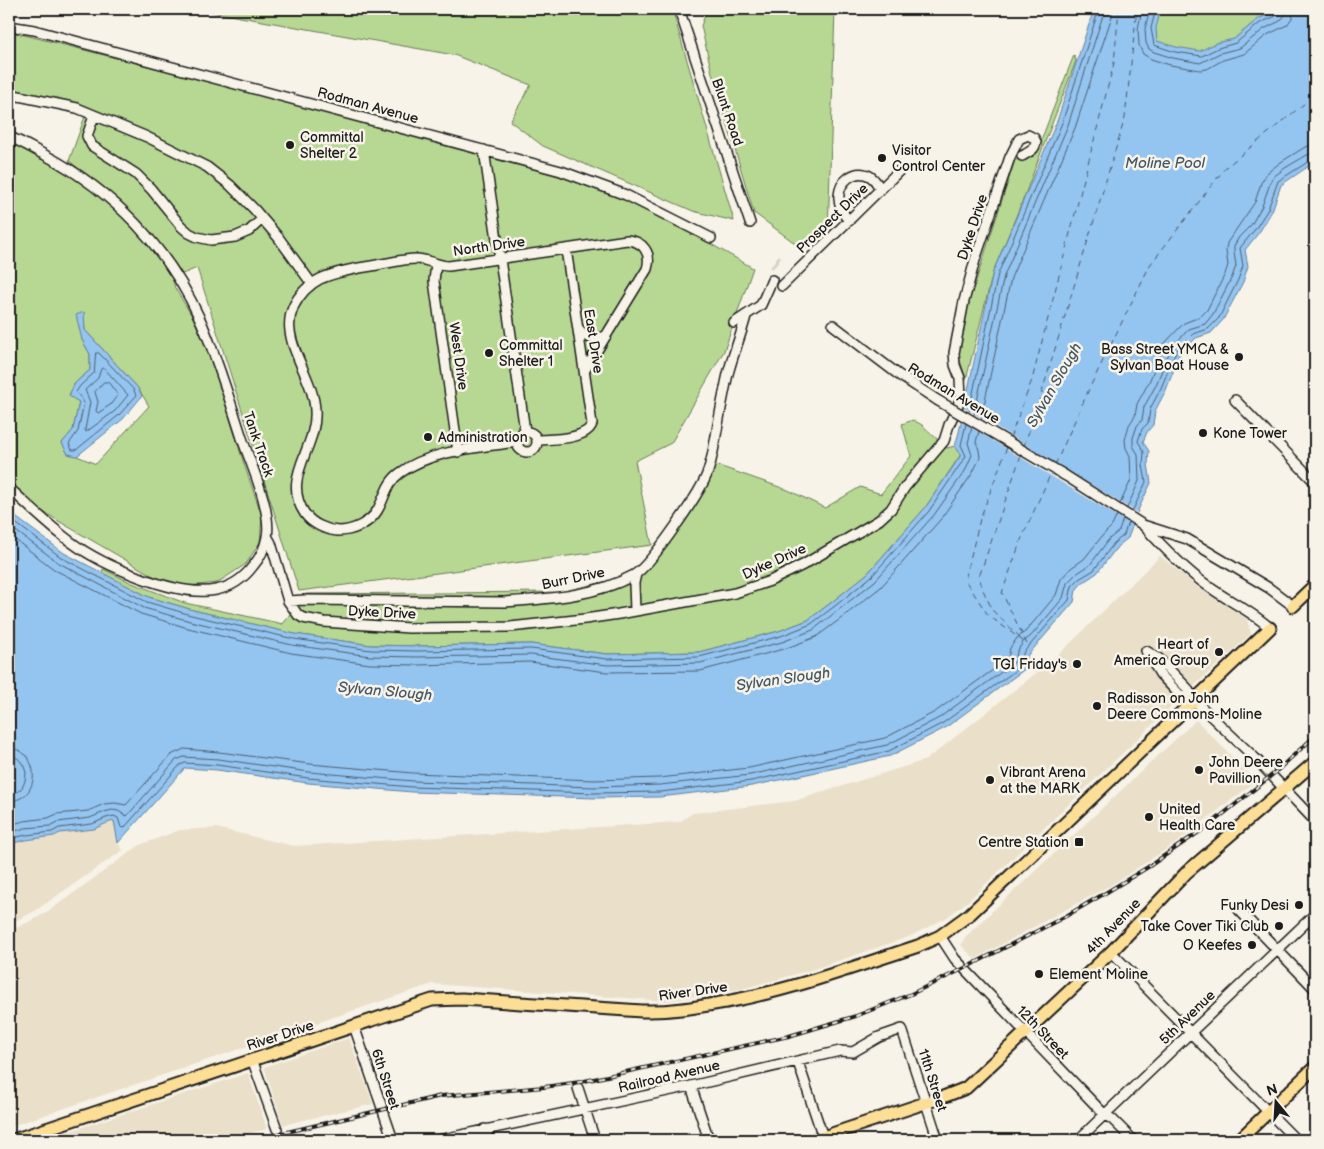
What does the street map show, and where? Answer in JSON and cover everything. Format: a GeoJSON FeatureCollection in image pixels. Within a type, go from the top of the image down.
{"type":"FeatureCollection","features":[{"type":"Feature","properties":{"kind":"main road"},"geometry":{"type":"LineString","coordinates":[[1293,606],[1315,585]]}},
{"type":"Feature","properties":{"kind":"main road","name":"River Drive"},"geometry":{"type":"LineString","coordinates":[[13,1140],[418,1004],[448,999],[642,1011],[693,1008],[785,989],[918,946],[940,936],[970,914],[1270,628]]}},
{"type":"Feature","properties":{"kind":"main road","name":"4th Avenue"},"geometry":{"type":"LineString","coordinates":[[820,1139],[966,1088],[1111,952],[1176,883],[1315,762]]}},
{"type":"Feature","properties":{"kind":"main road"},"geometry":{"type":"LineString","coordinates":[[1239,1140],[1315,1067]]}},
{"type":"Feature","properties":{"kind":"street","name":"Blunt Road"},"geometry":{"type":"LineString","coordinates":[[679,9],[750,223]]}},
{"type":"Feature","properties":{"kind":"street","name":"Rodman Avenue"},"geometry":{"type":"LineString","coordinates":[[9,26],[53,35],[562,171],[604,186],[653,208],[711,238]]}},
{"type":"Feature","properties":{"kind":"street"},"geometry":{"type":"LineString","coordinates":[[9,94],[77,108],[147,137],[206,168],[230,185],[262,219],[278,237],[312,284],[296,302],[290,317],[289,328],[294,350],[310,385],[315,403],[313,430],[296,482],[298,500],[309,519],[331,530],[347,530],[361,526],[377,511],[385,491],[399,473],[427,459],[516,442]]}},
{"type":"Feature","properties":{"kind":"street"},"geometry":{"type":"LineString","coordinates":[[94,116],[87,136],[92,146],[136,174],[188,233],[204,239],[229,238],[249,231],[262,219]]}},
{"type":"Feature","properties":{"kind":"street","name":"Dyke Drive"},"geometry":{"type":"LineString","coordinates":[[267,536],[271,543],[288,601],[298,615],[312,621],[409,628],[538,624],[585,619],[713,598],[770,581],[880,520],[891,509],[905,487],[944,442],[961,398],[960,378],[954,359],[955,343],[970,276],[1010,157],[1019,139],[1028,135],[1034,138],[1035,146],[1032,151],[1022,156]]}},
{"type":"Feature","properties":{"kind":"street","name":"Tank Track"},"geometry":{"type":"LineString","coordinates":[[9,137],[55,160],[94,185],[135,222],[168,262],[192,302],[214,355],[266,506],[267,536],[265,546],[255,564],[238,581],[217,590],[191,590],[136,576],[92,555],[71,542],[9,488]]}},
{"type":"Feature","properties":{"kind":"street"},"geometry":{"type":"LineString","coordinates":[[484,150],[525,431]]}},
{"type":"Feature","properties":{"kind":"street","name":"Prospect Drive"},"geometry":{"type":"LineString","coordinates":[[782,286],[900,170]]}},
{"type":"Feature","properties":{"kind":"street"},"geometry":{"type":"LineString","coordinates":[[849,221],[842,210],[839,196],[842,184],[846,180],[854,175],[866,174],[878,184],[880,190]]}},
{"type":"Feature","properties":{"kind":"street","name":"North Drive"},"geometry":{"type":"LineString","coordinates":[[312,284],[319,279],[336,273],[403,261],[422,260],[449,266],[500,257],[634,240],[642,245],[649,259],[646,269],[606,336]]}},
{"type":"Feature","properties":{"kind":"street","name":"East Drive"},"geometry":{"type":"LineString","coordinates":[[537,440],[579,436],[584,434],[592,424],[566,248]]}},
{"type":"Feature","properties":{"kind":"street","name":"West Drive"},"geometry":{"type":"LineString","coordinates":[[436,264],[434,281],[458,452]]}},
{"type":"Feature","properties":{"kind":"street","name":"Burr Drive"},"geometry":{"type":"LineString","coordinates":[[734,323],[761,305],[772,280]]}},
{"type":"Feature","properties":{"kind":"street","name":"Burr Drive"},"geometry":{"type":"LineString","coordinates":[[288,601],[497,602],[556,598],[591,591],[636,574],[654,554],[703,483],[710,464],[729,373],[746,316]]}},
{"type":"Feature","properties":{"kind":"street","name":"Rodman Avenue"},"geometry":{"type":"LineString","coordinates":[[833,325],[898,375],[1066,476],[1143,525]]}},
{"type":"Feature","properties":{"kind":"street"},"geometry":{"type":"LineString","coordinates":[[578,329],[582,335],[591,339],[606,336]]}},
{"type":"Feature","properties":{"kind":"street"},"geometry":{"type":"LineString","coordinates":[[585,370],[606,336]]}},
{"type":"Feature","properties":{"kind":"street"},"geometry":{"type":"LineString","coordinates":[[1235,400],[1315,482]]}},
{"type":"Feature","properties":{"kind":"street"},"geometry":{"type":"LineString","coordinates":[[525,431],[534,434],[537,440],[536,447],[528,452],[521,451],[516,442],[518,436],[525,431]]}},
{"type":"Feature","properties":{"kind":"street"},"geometry":{"type":"LineString","coordinates":[[1143,525],[1182,537],[1269,588],[1293,606]]}},
{"type":"Feature","properties":{"kind":"street"},"geometry":{"type":"LineString","coordinates":[[1143,525],[1203,582],[1261,620],[1270,628]]}},
{"type":"Feature","properties":{"kind":"street"},"geometry":{"type":"LineString","coordinates":[[635,611],[634,583],[636,574]]}},
{"type":"Feature","properties":{"kind":"street"},"geometry":{"type":"LineString","coordinates":[[1195,701],[1180,695],[1160,674],[1146,651],[1158,658],[1186,688],[1195,701],[1285,788],[1315,820]]}},
{"type":"Feature","properties":{"kind":"street"},"geometry":{"type":"LineString","coordinates":[[1238,909],[1315,989]]}},
{"type":"Feature","properties":{"kind":"street","name":"5th Avenue"},"geometry":{"type":"LineString","coordinates":[[1078,1140],[1315,914]]}},
{"type":"Feature","properties":{"kind":"street","name":"12th Street"},"geometry":{"type":"LineString","coordinates":[[940,936],[955,959],[1105,1115],[1112,1119],[1133,1140]]}},
{"type":"Feature","properties":{"kind":"street"},"geometry":{"type":"LineString","coordinates":[[1111,952],[1296,1140]]}},
{"type":"Feature","properties":{"kind":"street","name":"6th Street"},"geometry":{"type":"LineString","coordinates":[[354,1026],[393,1140]]}},
{"type":"Feature","properties":{"kind":"street","name":"Railroad Avenue"},"geometry":{"type":"LineString","coordinates":[[438,1140],[691,1086],[840,1051],[853,1052],[879,1037],[902,1029]]}},
{"type":"Feature","properties":{"kind":"street","name":"11th Street"},"geometry":{"type":"LineString","coordinates":[[902,1029],[938,1140]]}},
{"type":"Feature","properties":{"kind":"street"},"geometry":{"type":"LineString","coordinates":[[252,1059],[277,1129]]}},
{"type":"Feature","properties":{"kind":"street"},"geometry":{"type":"LineString","coordinates":[[798,1062],[820,1139]]}},
{"type":"Feature","properties":{"kind":"street"},"geometry":{"type":"LineString","coordinates":[[691,1086],[709,1140]]}},
{"type":"Feature","properties":{"kind":"street"},"geometry":{"type":"LineString","coordinates":[[578,1088],[595,1140]]}},
{"type":"Feature","properties":{"kind":"street"},"geometry":{"type":"LineString","coordinates":[[486,1129],[489,1140]]}},
{"type":"Feature","properties":{"kind":"shaded area"},"geometry":{"type":"Polygon","coordinates":[[[1160,556],[1199,588],[1247,619],[1251,634],[1171,707],[968,901],[946,918],[909,937],[811,970],[742,989],[666,1001],[432,984],[9,1127],[9,932],[46,913],[140,845],[180,830],[216,828],[294,846],[679,822],[693,813],[794,801],[926,760],[1054,659],[1160,556]]]}},
{"type":"Feature","properties":{"kind":"shaded area"},"geometry":{"type":"Polygon","coordinates":[[[1196,720],[1256,781],[1176,843],[1111,885],[975,959],[961,945],[965,937],[1196,720]]]}},
{"type":"Feature","properties":{"kind":"shaded area"},"geometry":{"type":"Polygon","coordinates":[[[9,783],[115,821],[118,843],[123,850],[35,911],[9,924],[9,844],[54,836],[60,833],[93,829],[9,783]]]}},
{"type":"Feature","properties":{"kind":"shaded area"},"geometry":{"type":"Polygon","coordinates":[[[349,1038],[373,1104],[283,1125],[264,1067],[349,1038]]]}},
{"type":"Feature","properties":{"kind":"shaded area"},"geometry":{"type":"Polygon","coordinates":[[[248,1073],[267,1129],[221,1140],[43,1140],[248,1073]]]}},
{"type":"Feature","properties":{"kind":"green space"},"geometry":{"type":"Polygon","coordinates":[[[195,9],[672,9],[734,221],[693,211],[543,146],[510,121],[531,85],[454,55],[195,9]]]}},
{"type":"Feature","properties":{"kind":"green space"},"geometry":{"type":"Polygon","coordinates":[[[707,9],[835,9],[828,234],[803,249],[754,213],[712,73],[701,26],[707,9]]]}},
{"type":"Feature","properties":{"kind":"green space"},"geometry":{"type":"Polygon","coordinates":[[[1150,9],[1277,9],[1258,19],[1234,39],[1206,54],[1152,47],[1150,9]]]}},
{"type":"Feature","properties":{"kind":"green space"},"geometry":{"type":"Polygon","coordinates":[[[9,31],[521,165],[596,187],[620,196],[681,227],[753,268],[724,351],[671,443],[635,461],[652,545],[299,591],[197,268],[180,275],[144,227],[116,199],[69,161],[88,108],[9,90],[9,31]]]}},
{"type":"Feature","properties":{"kind":"green space"},"geometry":{"type":"Polygon","coordinates":[[[1074,55],[1076,61],[993,272],[966,380],[959,357],[960,330],[1015,160],[1029,158],[1040,143],[1074,55]]]}},
{"type":"Feature","properties":{"kind":"green space"},"geometry":{"type":"Polygon","coordinates":[[[9,141],[56,164],[85,183],[138,230],[170,270],[175,288],[192,316],[210,354],[262,516],[260,542],[246,564],[217,583],[188,586],[155,577],[67,526],[42,511],[9,482],[9,141]],[[83,312],[82,340],[90,354],[90,370],[75,383],[69,395],[79,402],[73,430],[62,443],[68,454],[96,464],[149,406],[138,388],[85,330],[83,312]]]}},
{"type":"Feature","properties":{"kind":"green space"},"geometry":{"type":"Polygon","coordinates":[[[913,420],[922,425],[947,448],[955,446],[961,454],[925,508],[868,573],[808,620],[779,631],[699,652],[607,654],[531,644],[371,645],[294,634],[193,610],[149,597],[102,573],[103,569],[132,583],[185,603],[283,624],[306,594],[559,592],[640,574],[696,500],[716,465],[788,490],[825,508],[860,487],[881,494],[911,456],[902,424],[913,420]]]}},
{"type":"Feature","properties":{"kind":"water","name":"Moline Pool"},"geometry":{"type":"Polygon","coordinates":[[[1094,9],[1161,9],[1156,28],[1157,41],[1176,47],[1200,51],[1216,43],[1234,39],[1258,19],[1277,9],[1315,9],[1315,162],[1281,185],[1272,211],[1260,231],[1245,250],[1248,266],[1243,282],[1223,320],[1211,333],[1196,338],[1180,354],[1166,390],[1155,411],[1153,425],[1147,432],[1143,442],[1149,451],[1148,464],[1151,483],[1128,538],[1118,546],[1097,573],[1082,583],[1076,590],[1074,602],[1027,656],[1029,666],[945,728],[890,756],[752,786],[660,797],[594,798],[412,792],[308,783],[217,770],[185,768],[118,843],[114,821],[94,829],[60,833],[54,836],[9,844],[9,783],[13,782],[15,774],[9,763],[9,512],[64,553],[149,597],[193,610],[295,634],[371,645],[531,644],[607,654],[699,652],[779,631],[808,620],[832,602],[868,573],[925,508],[961,455],[955,446],[993,272],[1057,121],[1094,9]]]}},
{"type":"Feature","properties":{"kind":"water"},"geometry":{"type":"Polygon","coordinates":[[[84,312],[85,330],[138,388],[142,396],[123,419],[77,456],[68,454],[62,443],[73,430],[79,402],[69,396],[75,383],[90,370],[90,354],[82,340],[76,315],[84,312]]]}},
{"type":"Feature","properties":{"kind":"pier"},"geometry":{"type":"Polygon","coordinates":[[[962,406],[1139,514],[1135,527],[959,420],[962,406]]]}},
{"type":"Feature","properties":{"kind":"ferry route"},"geometry":{"type":"LineString","coordinates":[[1010,438],[1032,380],[1114,63],[1119,9]]}},
{"type":"Feature","properties":{"kind":"ferry route"},"geometry":{"type":"LineString","coordinates":[[1024,446],[1125,118],[1137,9]]}},
{"type":"Feature","properties":{"kind":"ferry route"},"geometry":{"type":"LineString","coordinates":[[1055,465],[1090,387],[1150,265],[1225,168],[1315,95]]}},
{"type":"Feature","properties":{"kind":"ferry route"},"geometry":{"type":"LineString","coordinates":[[1007,447],[980,519],[965,580],[988,615],[1027,644]]}},
{"type":"Feature","properties":{"kind":"ferry route"},"geometry":{"type":"LineString","coordinates":[[1021,455],[979,577],[993,611],[1023,640]]}},
{"type":"Feature","properties":{"kind":"ferry route"},"geometry":{"type":"LineString","coordinates":[[1027,644],[1002,593],[1021,540],[1051,473]]}},
{"type":"Feature","properties":{"kind":"railway"},"geometry":{"type":"LineString","coordinates":[[253,1140],[441,1096],[580,1082],[789,1036],[856,1016],[911,994],[971,965],[1066,916],[1148,867],[1212,823],[1272,775],[1315,736]]}},
{"type":"Feature","properties":{"kind":"place","name":"Committal Shelter 2"},"geometry":{"type":"Point","coordinates":[290,145]}},
{"type":"Feature","properties":{"kind":"place","name":"Visitor Control Center"},"geometry":{"type":"Point","coordinates":[882,158]}},
{"type":"Feature","properties":{"kind":"place","name":"Committal Shelter 1"},"geometry":{"type":"Point","coordinates":[489,353]}},
{"type":"Feature","properties":{"kind":"place","name":"Bass Street YMCA & Sylvan Boat House"},"geometry":{"type":"Point","coordinates":[1239,357]}},
{"type":"Feature","properties":{"kind":"place","name":"Kone Tower"},"geometry":{"type":"Point","coordinates":[1203,433]}},
{"type":"Feature","properties":{"kind":"place","name":"Administration"},"geometry":{"type":"Point","coordinates":[428,437]}},
{"type":"Feature","properties":{"kind":"place","name":"Heart of America Group"},"geometry":{"type":"Point","coordinates":[1219,652]}},
{"type":"Feature","properties":{"kind":"place","name":"TGI Friday's"},"geometry":{"type":"Point","coordinates":[1077,664]}},
{"type":"Feature","properties":{"kind":"place","name":"Radisson on John Deere Commons-Moline"},"geometry":{"type":"Point","coordinates":[1097,706]}},
{"type":"Feature","properties":{"kind":"place","name":"John Deere Pavillion"},"geometry":{"type":"Point","coordinates":[1199,770]}},
{"type":"Feature","properties":{"kind":"place","name":"Vibrant Arena at the MARK"},"geometry":{"type":"Point","coordinates":[990,780]}},
{"type":"Feature","properties":{"kind":"place","name":"United Health Care"},"geometry":{"type":"Point","coordinates":[1149,817]}},
{"type":"Feature","properties":{"kind":"place","name":"Centre Station"},"geometry":{"type":"Point","coordinates":[1079,842]}},
{"type":"Feature","properties":{"kind":"place","name":"Funky Desi"},"geometry":{"type":"Point","coordinates":[1299,905]}},
{"type":"Feature","properties":{"kind":"place","name":"Take Cover Tiki Club"},"geometry":{"type":"Point","coordinates":[1279,926]}},
{"type":"Feature","properties":{"kind":"place","name":"O Keefes"},"geometry":{"type":"Point","coordinates":[1252,945]}},
{"type":"Feature","properties":{"kind":"place","name":"Element Moline"},"geometry":{"type":"Point","coordinates":[1039,974]}},
{"type":"Feature","properties":{"kind":"water label","name":"Sylvan Slough"},"geometry":{"type":"Point","coordinates":[1054,385]}},
{"type":"Feature","properties":{"kind":"water label","name":"Sylvan Slough"},"geometry":{"type":"Point","coordinates":[783,679]}},
{"type":"Feature","properties":{"kind":"water label","name":"Sylvan Slough"},"geometry":{"type":"Point","coordinates":[385,691]}}]}
